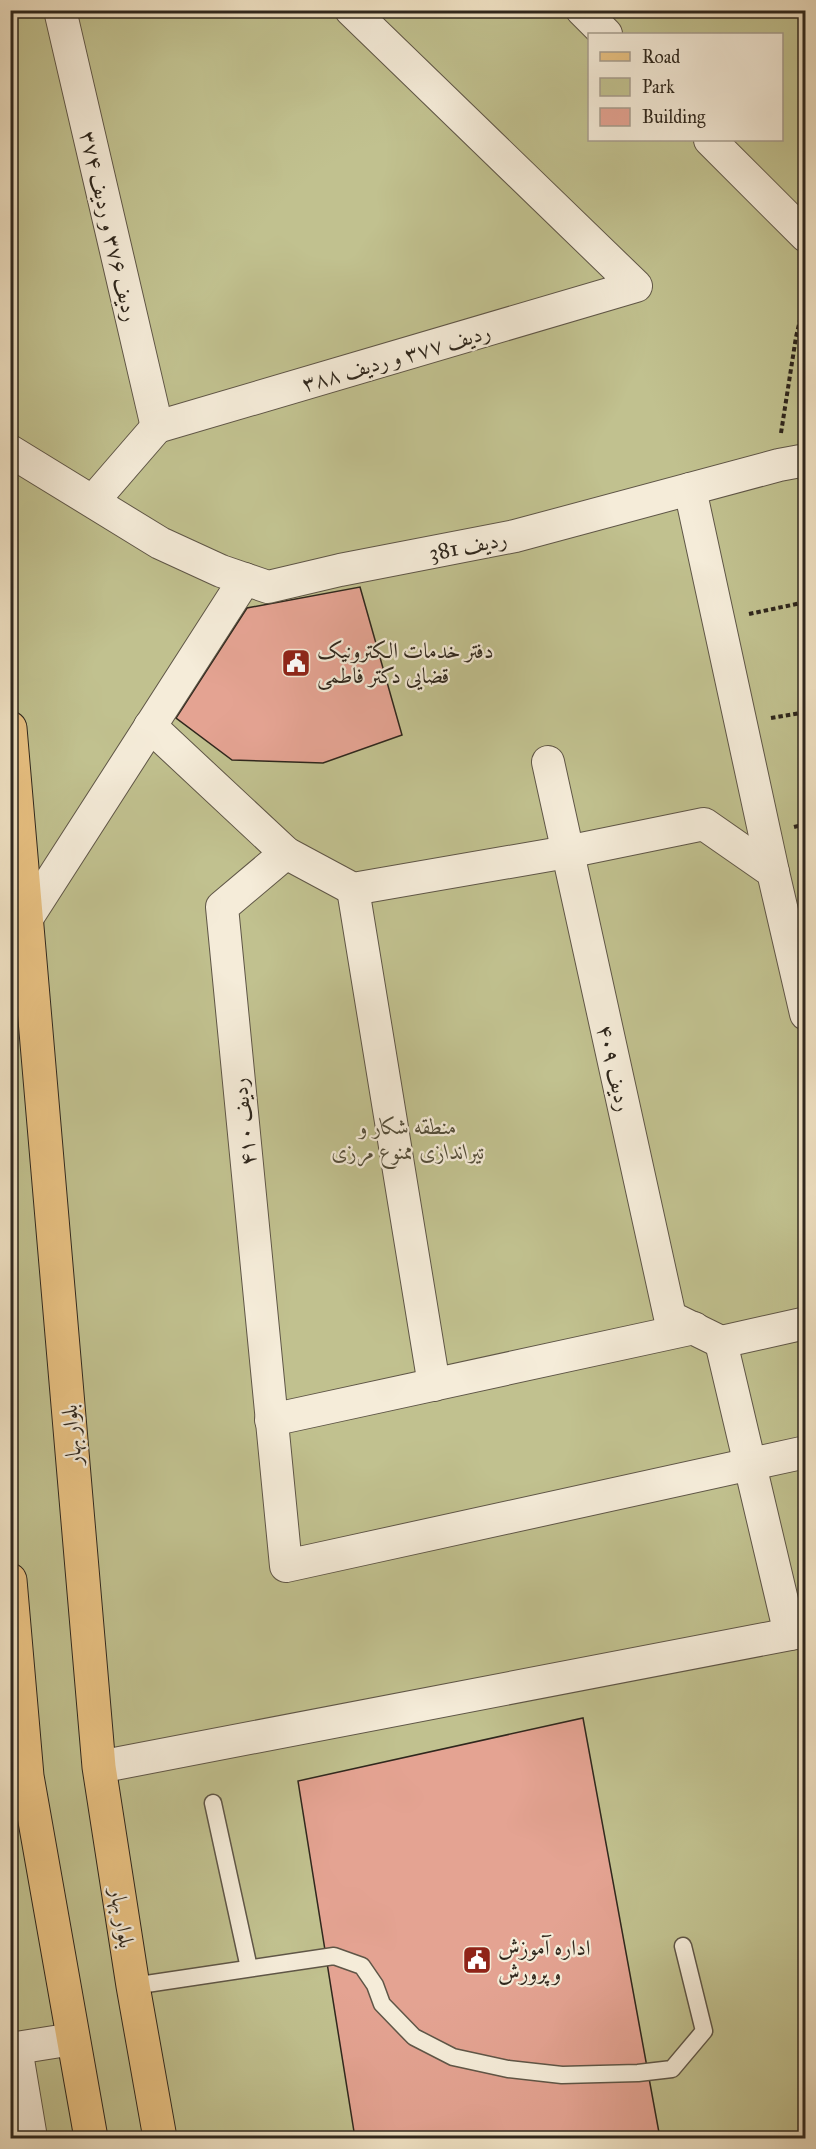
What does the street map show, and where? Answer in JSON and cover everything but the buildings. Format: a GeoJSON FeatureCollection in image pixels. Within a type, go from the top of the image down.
{"type":"FeatureCollection","features":[{"type":"Feature","properties":{"kind":"main road","name":"بلوار بهار"},"geometry":{"type":"LineString","coordinates":[[10,728],[99,1767],[133,1986],[160,2139]]}},
{"type":"Feature","properties":{"kind":"main road"},"geometry":{"type":"LineString","coordinates":[[10,1580],[27,1776],[91,2139]]}},
{"type":"Feature","properties":{"kind":"street","name":"ردیف ۳۷۷ و ردیف ۳۸۸"},"geometry":{"type":"LineString","coordinates":[[157,427],[636,286],[351,10]]}},
{"type":"Feature","properties":{"kind":"street"},"geometry":{"type":"LineString","coordinates":[[582,10],[605,33]]}},
{"type":"Feature","properties":{"kind":"street","name":"ردیف ۳۷۶ و ردیف ۳۷۴"},"geometry":{"type":"LineString","coordinates":[[62,18],[157,427]]}},
{"type":"Feature","properties":{"kind":"street"},"geometry":{"type":"LineString","coordinates":[[711,141],[806,236]]}},
{"type":"Feature","properties":{"kind":"street"},"geometry":{"type":"LineString","coordinates":[[93,501],[157,427]]}},
{"type":"Feature","properties":{"kind":"street","name":"ردیف 381"},"geometry":{"type":"LineString","coordinates":[[10,451],[160,543],[221,571],[268,587],[340,570],[515,536],[792,462]]}},
{"type":"Feature","properties":{"kind":"street"},"geometry":{"type":"LineString","coordinates":[[690,489],[806,1014]]}},
{"type":"Feature","properties":{"kind":"street"},"geometry":{"type":"LineString","coordinates":[[27,918],[245,579]]}},
{"type":"Feature","properties":{"kind":"street"},"geometry":{"type":"LineString","coordinates":[[150,726],[286,853],[353,889],[567,852],[704,824],[773,872]]}},
{"type":"Feature","properties":{"kind":"street","name":"ردیف ۴۰۹"},"geometry":{"type":"LineString","coordinates":[[548,762],[670,1317],[708,1335]]}},
{"type":"Feature","properties":{"kind":"street","name":"ردیف ۴۱۰"},"geometry":{"type":"LineString","coordinates":[[271,1420],[222,907],[286,853]]}},
{"type":"Feature","properties":{"kind":"street"},"geometry":{"type":"LineString","coordinates":[[353,889],[434,1385]]}},
{"type":"Feature","properties":{"kind":"street"},"geometry":{"type":"LineString","coordinates":[[806,1323],[708,1335],[434,1385],[271,1420],[286,1566],[806,1452]]}},
{"type":"Feature","properties":{"kind":"street"},"geometry":{"type":"LineString","coordinates":[[99,1767],[798,1633],[749,1464],[708,1335]]}},
{"type":"Feature","properties":{"kind":"street"},"geometry":{"type":"LineString","coordinates":[[31,2139],[13,2049],[73,2039]]}},
{"type":"Feature","properties":{"kind":"lane"},"geometry":{"type":"LineString","coordinates":[[213,1803],[249,1968]]}},
{"type":"Feature","properties":{"kind":"lane"},"geometry":{"type":"LineString","coordinates":[[133,1986],[334,1956],[362,1966],[375,1985],[382,2004],[414,2037],[453,2057],[507,2069],[562,2075],[638,2073],[672,2069],[704,2031],[683,1946]]}},
{"type":"Feature","properties":{"kind":"path"},"geometry":{"type":"LineString","coordinates":[[792,462],[782,419],[796,337],[806,295]]}},
{"type":"Feature","properties":{"kind":"path"},"geometry":{"type":"LineString","coordinates":[[718,620],[806,602]]}},
{"type":"Feature","properties":{"kind":"green space","name":"منطقه شکار و تیراندازی ممنوع مرزی"},"geometry":{"type":"Polygon","coordinates":[[[11,11],[805,11],[805,2138],[11,2138],[11,11]]]}},
{"type":"Feature","properties":{"kind":"place","name":"دفتر خدمات الکترونیک قضایی دکتر فاطمی"},"geometry":{"type":"Point","coordinates":[296,663]}},
{"type":"Feature","properties":{"kind":"place","name":"اداره آموزش و پرورش"},"geometry":{"type":"Point","coordinates":[477,1960]}}]}
